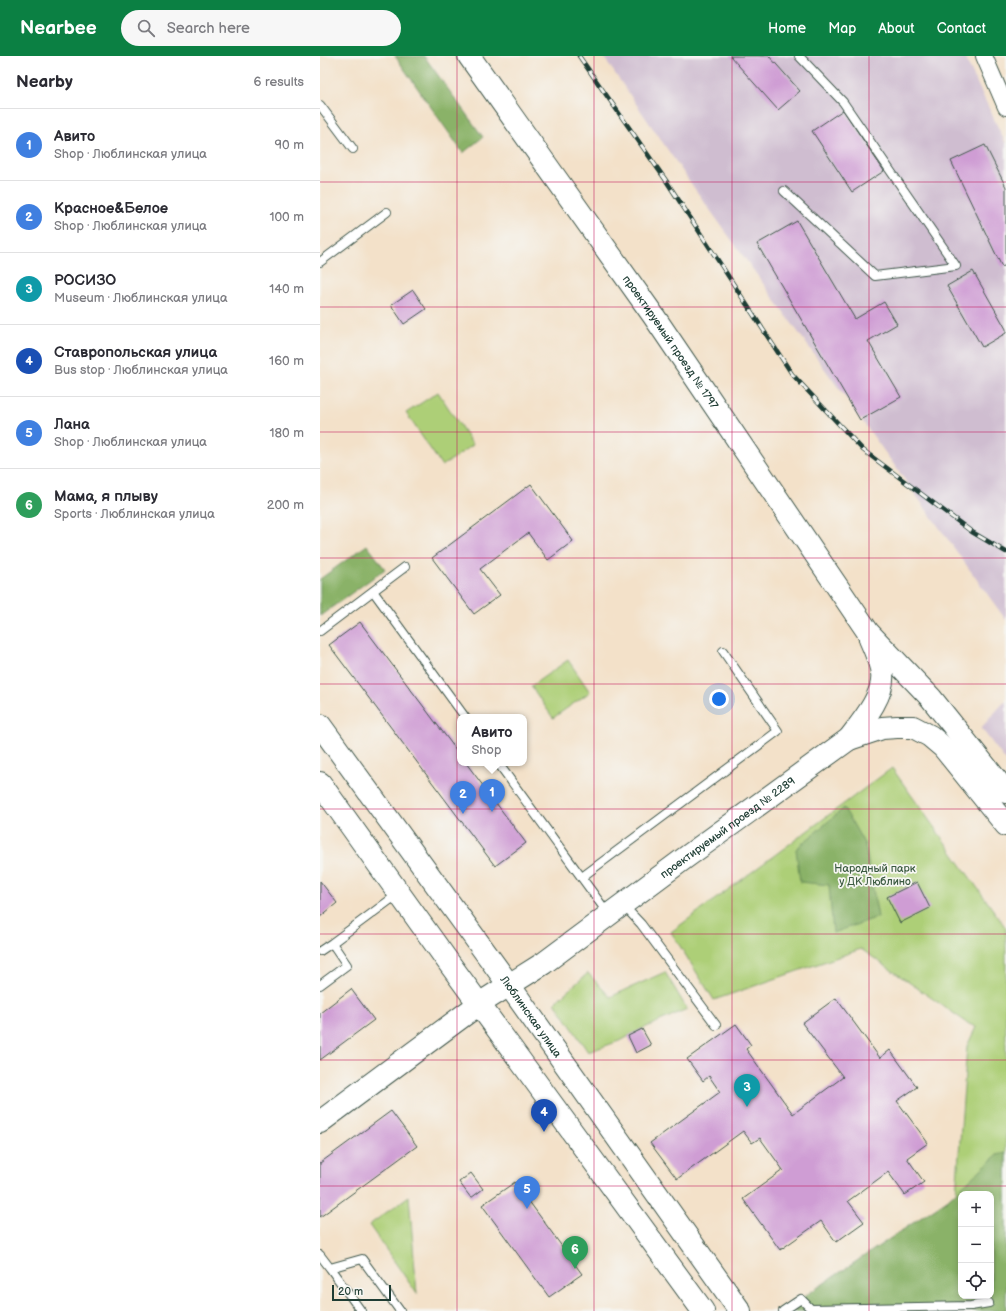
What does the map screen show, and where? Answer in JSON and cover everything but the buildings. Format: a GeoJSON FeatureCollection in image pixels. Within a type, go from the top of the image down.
{"type":"FeatureCollection","features":[{"type":"Feature","properties":{"kind":"main road","name":"проектируемый проезд № 1797"},"geometry":{"type":"LineString","coordinates":[[469,56],[653,315],[868,632]]}},
{"type":"Feature","properties":{"kind":"main road","name":"проектируемый проезд № 2289"},"geometry":{"type":"LineString","coordinates":[[320,1122],[479,1004],[544,963],[617,910],[684,858],[849,739],[879,695],[882,674],[868,632]]}},
{"type":"Feature","properties":{"kind":"main road"},"geometry":{"type":"LineString","coordinates":[[868,632],[931,698],[1006,792]]}},
{"type":"Feature","properties":{"kind":"main road","name":"Люблинская улица"},"geometry":{"type":"LineString","coordinates":[[320,725],[509,985],[740,1311]]}},
{"type":"Feature","properties":{"kind":"main road"},"geometry":{"type":"LineString","coordinates":[[849,739],[882,728],[897,727],[913,728],[930,736],[943,747],[1006,825]]}},
{"type":"Feature","properties":{"kind":"main road"},"geometry":{"type":"LineString","coordinates":[[320,783],[703,1311]]}},
{"type":"Feature","properties":{"kind":"street"},"geometry":{"type":"LineString","coordinates":[[984,56],[1006,107]]}},
{"type":"Feature","properties":{"kind":"lane"},"geometry":{"type":"LineString","coordinates":[[784,191],[875,276],[956,266],[843,102],[799,56]]}},
{"type":"Feature","properties":{"kind":"lane"},"geometry":{"type":"LineString","coordinates":[[320,105],[353,150]]}},
{"type":"Feature","properties":{"kind":"lane"},"geometry":{"type":"LineString","coordinates":[[320,262],[387,212]]}},
{"type":"Feature","properties":{"kind":"lane"},"geometry":{"type":"LineString","coordinates":[[320,631],[404,567]]}},
{"type":"Feature","properties":{"kind":"lane"},"geometry":{"type":"LineString","coordinates":[[373,591],[463,714]]}},
{"type":"Feature","properties":{"kind":"lane"},"geometry":{"type":"LineString","coordinates":[[582,877],[778,730],[723,651]]}},
{"type":"Feature","properties":{"kind":"lane"},"geometry":{"type":"LineString","coordinates":[[500,766],[582,877],[617,910],[641,924],[716,1025]]}},
{"type":"Feature","properties":{"kind":"lane"},"geometry":{"type":"LineString","coordinates":[[320,952],[399,893]]}},
{"type":"Feature","properties":{"kind":"lane"},"geometry":{"type":"LineString","coordinates":[[320,985],[347,966],[332,943]]}},
{"type":"Feature","properties":{"kind":"lane"},"geometry":{"type":"LineString","coordinates":[[320,1255],[361,1311]]}},
{"type":"Feature","properties":{"kind":"lane"},"geometry":{"type":"LineString","coordinates":[[330,1268],[362,1259],[400,1311]]}},
{"type":"Feature","properties":{"kind":"lane"},"geometry":{"type":"LineString","coordinates":[[783,1311],[801,1299],[811,1309],[972,1306],[989,1303]]}},
{"type":"Feature","properties":{"kind":"shaded area"},"geometry":{"type":"Polygon","coordinates":[[[603,56],[964,56],[1006,144],[1006,620],[692,185],[603,56]]]}},
{"type":"Feature","properties":{"kind":"shaded area"},"geometry":{"type":"Polygon","coordinates":[[[1006,700],[1006,761],[981,728],[1006,700]]]}},
{"type":"Feature","properties":{"kind":"green space"},"geometry":{"type":"Polygon","coordinates":[[[395,56],[424,56],[483,137],[463,153],[395,56]]]}},
{"type":"Feature","properties":{"kind":"green space"},"geometry":{"type":"Polygon","coordinates":[[[438,392],[473,445],[442,466],[406,413],[438,392]]]}},
{"type":"Feature","properties":{"kind":"green space"},"geometry":{"type":"Polygon","coordinates":[[[367,545],[385,569],[320,616],[320,579],[367,545]]]}},
{"type":"Feature","properties":{"kind":"green space"},"geometry":{"type":"Polygon","coordinates":[[[568,660],[590,692],[553,718],[531,686],[568,660]]]}},
{"type":"Feature","properties":{"kind":"green space","name":"Народный парк у ДК Люблино"},"geometry":{"type":"Polygon","coordinates":[[[892,768],[1006,928],[1006,1311],[801,1299],[956,1194],[967,1046],[976,1027],[969,1024],[861,949],[714,1000],[671,932],[892,768]]]}},
{"type":"Feature","properties":{"kind":"green space"},"geometry":{"type":"Polygon","coordinates":[[[844,808],[865,845],[878,917],[833,933],[829,885],[800,882],[796,849],[844,808]]]}},
{"type":"Feature","properties":{"kind":"green space"},"geometry":{"type":"Polygon","coordinates":[[[665,972],[687,1009],[642,1029],[622,1040],[588,1052],[555,1002],[588,973],[610,997],[665,972]]]}},
{"type":"Feature","properties":{"kind":"green space"},"geometry":{"type":"Polygon","coordinates":[[[1006,1153],[1006,1311],[783,1311],[947,1200],[997,1155],[1006,1153]]]}},
{"type":"Feature","properties":{"kind":"green space"},"geometry":{"type":"Polygon","coordinates":[[[409,1196],[417,1294],[369,1225],[409,1196]]]}},
{"type":"Feature","properties":{"kind":"railway"},"geometry":{"type":"LineString","coordinates":[[579,56],[665,179],[792,374],[863,450],[972,532],[1006,552]]}},
{"type":"Feature","properties":{"kind":"place","name":"Авито"},"geometry":{"type":"Point","coordinates":[492,812]}},
{"type":"Feature","properties":{"kind":"place","name":"Красное&Белое"},"geometry":{"type":"Point","coordinates":[463,814]}},
{"type":"Feature","properties":{"kind":"place","name":"РОСИЗО"},"geometry":{"type":"Point","coordinates":[747,1107]}},
{"type":"Feature","properties":{"kind":"place","name":"Ставропольская улица"},"geometry":{"type":"Point","coordinates":[544,1132]}},
{"type":"Feature","properties":{"kind":"place","name":"Лана"},"geometry":{"type":"Point","coordinates":[527,1209]}},
{"type":"Feature","properties":{"kind":"place","name":"Мама, я плыву"},"geometry":{"type":"Point","coordinates":[575,1269]}}]}
